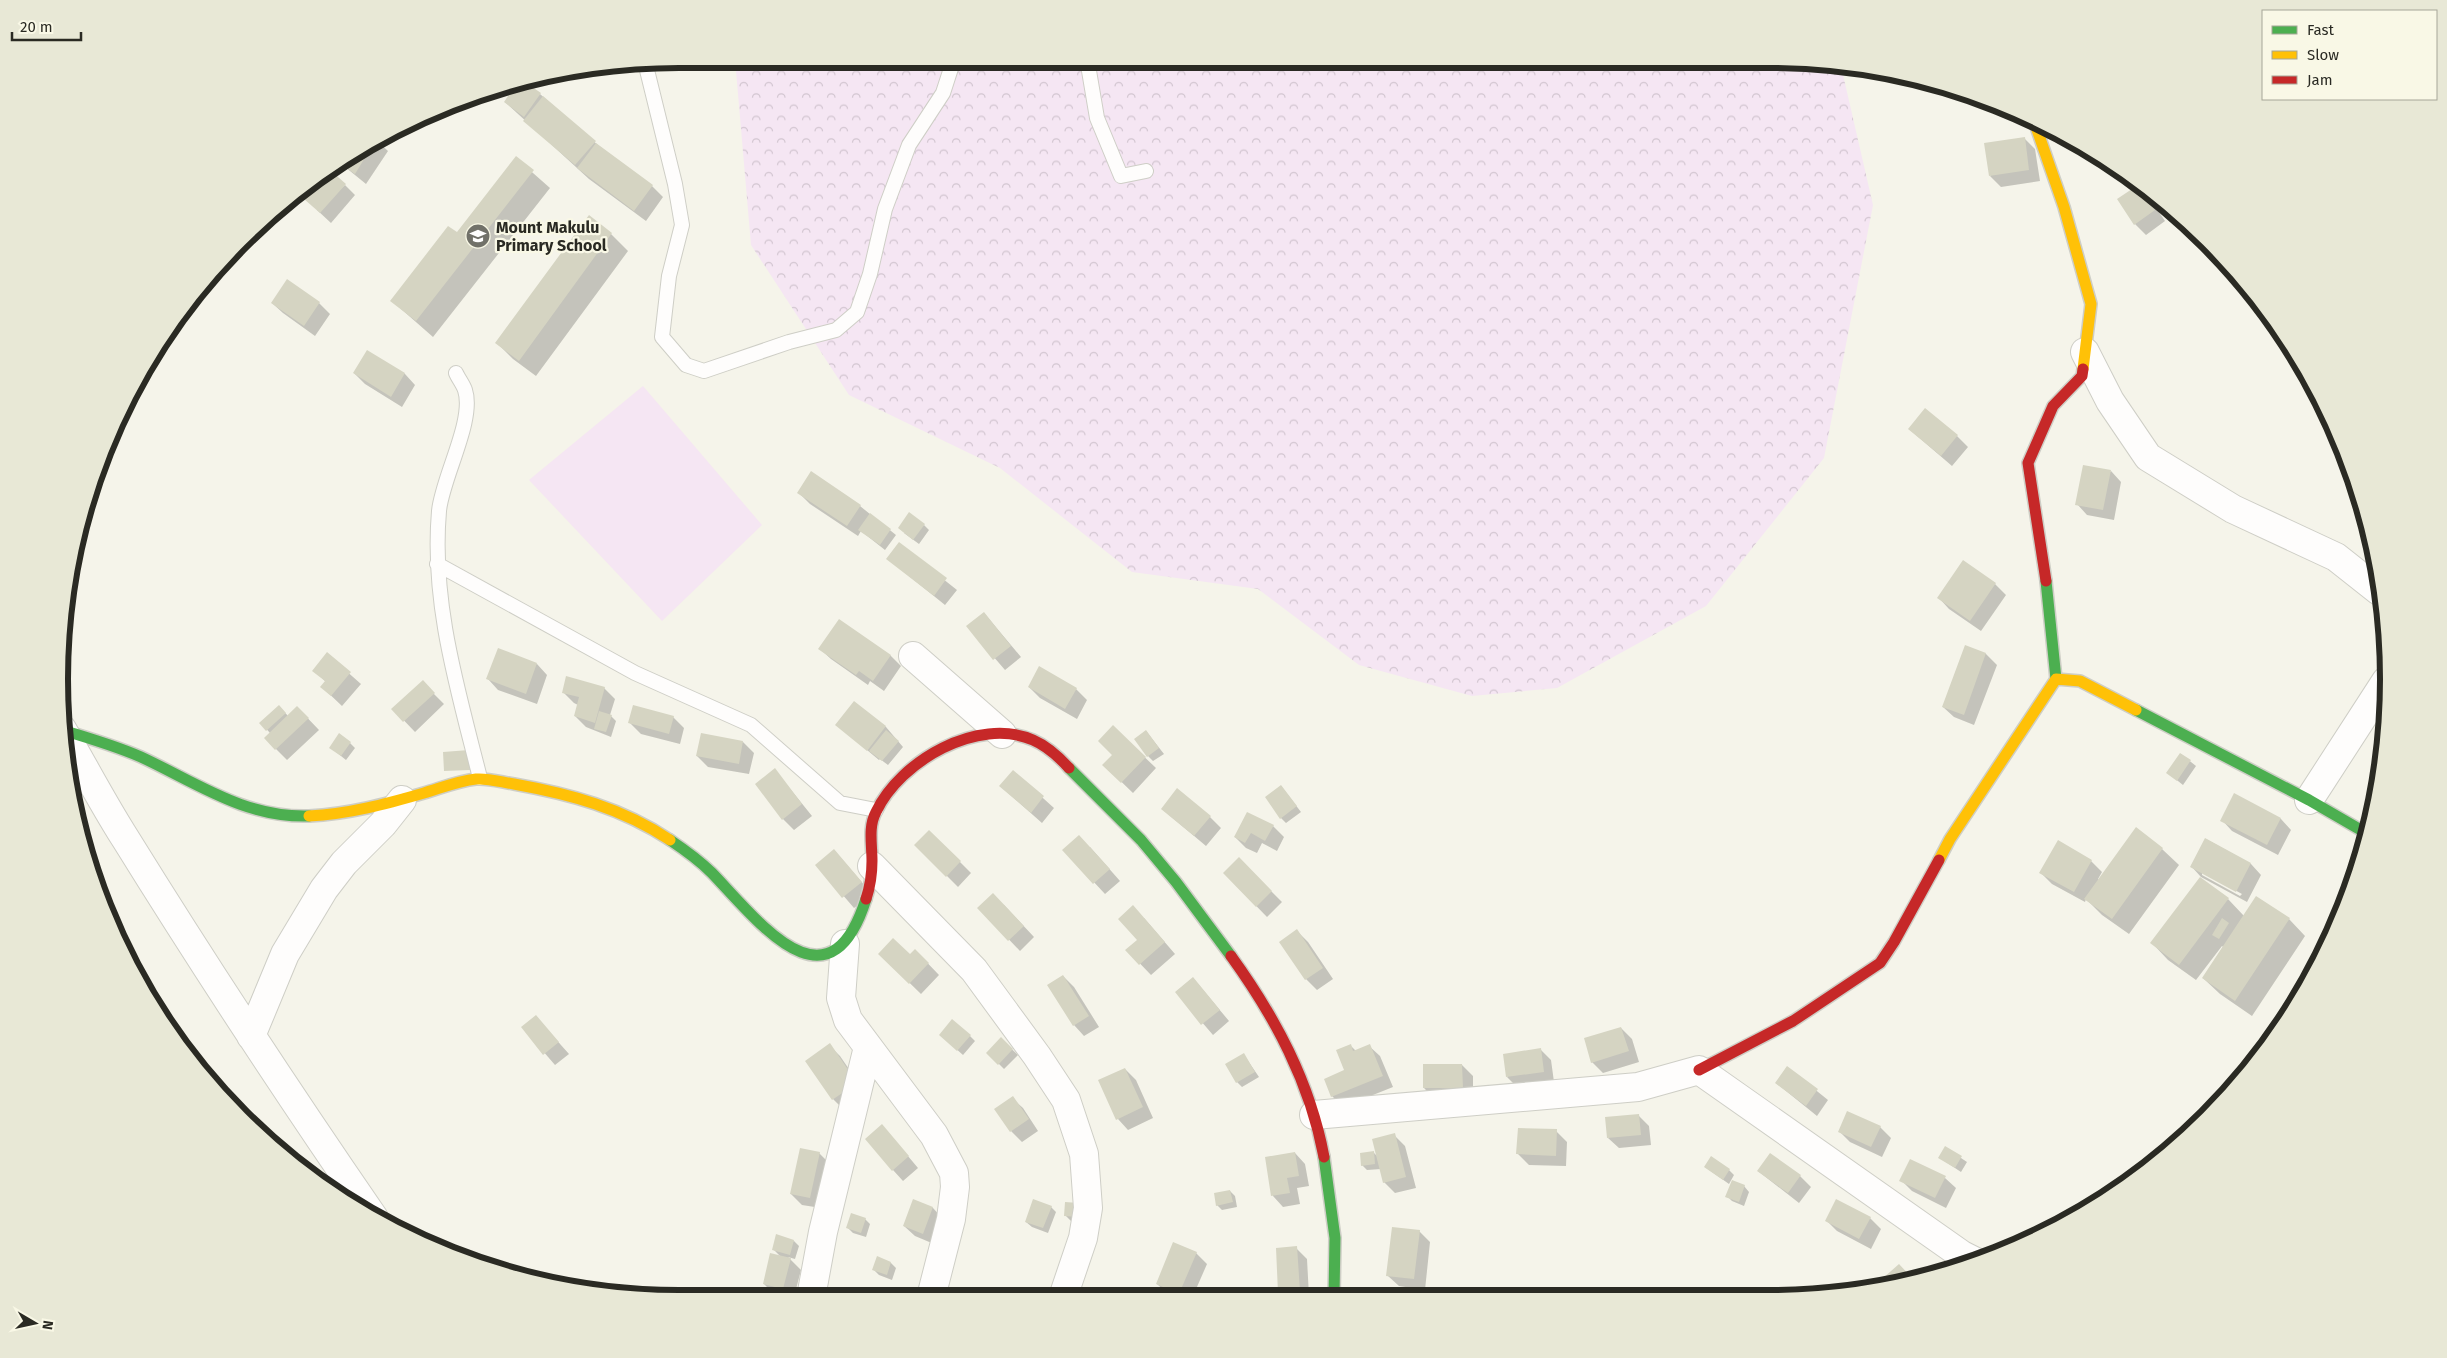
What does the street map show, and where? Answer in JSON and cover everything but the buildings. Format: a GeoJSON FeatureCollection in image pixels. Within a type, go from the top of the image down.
{"type":"FeatureCollection","features":[{"type":"Feature","properties":{"kind":"street"},"geometry":{"type":"LineString","coordinates":[[1314,1114],[1638,1087],[1699,1070],[1793,1021],[1880,963],[1894,942],[1950,840],[2056,679],[2045,566],[2028,463],[2053,406],[2082,376],[2091,304],[2064,207],[2038,131]]}},
{"type":"Feature","properties":{"kind":"street"},"geometry":{"type":"LineString","coordinates":[[2085,352],[2110,401],[2148,457],[2233,509],[2336,556],[2372,584]]}},
{"type":"Feature","properties":{"kind":"street"},"geometry":{"type":"LineString","coordinates":[[913,656],[1002,734]]}},
{"type":"Feature","properties":{"kind":"street"},"geometry":{"type":"LineString","coordinates":[[2056,679],[2080,681],[2309,800],[2361,830]]}},
{"type":"Feature","properties":{"kind":"street"},"geometry":{"type":"LineString","coordinates":[[2309,800],[2379,691]]}},
{"type":"Feature","properties":{"kind":"street"},"geometry":{"type":"LineString","coordinates":[[70,731],[111,743],[227,802],[250,810],[290,816],[330,815],[370,809],[480,778],[575,795],[624,814],[695,858],[792,950],[815,957],[841,982]]}},
{"type":"Feature","properties":{"kind":"street"},"geometry":{"type":"LineString","coordinates":[[933,1290],[951,1219],[955,1187],[954,1173],[934,1135],[848,1020],[843,1010],[841,982],[845,944],[876,878],[871,828],[876,810],[909,773],[931,754],[950,742],[974,735],[1002,734],[1022,736],[1040,743],[1116,811],[1148,846],[1197,909],[1269,1012],[1296,1064],[1314,1114],[1332,1203],[1336,1243],[1334,1290]]}},
{"type":"Feature","properties":{"kind":"street"},"geometry":{"type":"LineString","coordinates":[[72,746],[123,836],[251,1036],[364,1203]]}},
{"type":"Feature","properties":{"kind":"street"},"geometry":{"type":"LineString","coordinates":[[251,1036],[285,954],[324,889],[344,863],[383,824],[402,800]]}},
{"type":"Feature","properties":{"kind":"street"},"geometry":{"type":"LineString","coordinates":[[876,878],[988,987],[1066,1100],[1084,1154],[1088,1208],[1083,1238],[1066,1290]]}},
{"type":"Feature","properties":{"kind":"street"},"geometry":{"type":"LineString","coordinates":[[815,957],[835,952],[845,944]]}},
{"type":"Feature","properties":{"kind":"street"},"geometry":{"type":"LineString","coordinates":[[812,1290],[823,1232],[868,1047]]}},
{"type":"Feature","properties":{"kind":"street"},"geometry":{"type":"LineString","coordinates":[[1699,1070],[1961,1259]]}},
{"type":"Feature","properties":{"kind":"lane"},"geometry":{"type":"LineString","coordinates":[[647,69],[675,184],[682,225],[669,276],[662,337],[686,365],[704,371],[789,342],[836,330],[857,312],[870,274],[888,200],[909,145],[943,93],[951,67]]}},
{"type":"Feature","properties":{"kind":"lane"},"geometry":{"type":"LineString","coordinates":[[1088,67],[1097,118],[1121,176],[1146,172]]}},
{"type":"Feature","properties":{"kind":"lane"},"geometry":{"type":"LineString","coordinates":[[456,373],[465,390],[467,409],[439,508],[437,564],[446,644],[480,778]]}},
{"type":"Feature","properties":{"kind":"lane"},"geometry":{"type":"LineString","coordinates":[[437,564],[635,673],[751,725],[840,804],[876,810]]}},
{"type":"Feature","properties":{"kind":"green space"},"geometry":{"type":"Polygon","coordinates":[[[736,67],[1768,67],[1842,72],[1873,205],[1824,458],[1706,606],[1557,688],[1472,696],[1359,665],[1258,589],[1132,572],[1000,468],[849,395],[751,245],[736,67]]]}},
{"type":"Feature","properties":{"kind":"green space"},"geometry":{"type":"Polygon","coordinates":[[[643,386],[762,525],[662,621],[529,480],[643,386]]]}},
{"type":"Feature","properties":{"kind":"traffic: fast"},"geometry":{"type":"LineString","coordinates":[[2046,581],[2056,679]]}},
{"type":"Feature","properties":{"kind":"traffic: fast"},"geometry":{"type":"LineString","coordinates":[[2136,710],[2309,800],[2361,830]]}},
{"type":"Feature","properties":{"kind":"traffic: fast"},"geometry":{"type":"LineString","coordinates":[[70,733],[132,753],[202,788],[242,805],[286,815],[309,816]]}},
{"type":"Feature","properties":{"kind":"traffic: fast"},"geometry":{"type":"LineString","coordinates":[[1069,768],[1141,840],[1176,882],[1231,956]]}},
{"type":"Feature","properties":{"kind":"traffic: fast"},"geometry":{"type":"LineString","coordinates":[[670,840],[707,868],[772,934],[793,948],[813,955],[833,951],[851,933],[866,899]]}},
{"type":"Feature","properties":{"kind":"traffic: fast"},"geometry":{"type":"LineString","coordinates":[[1324,1157],[1335,1238],[1334,1290]]}},
{"type":"Feature","properties":{"kind":"traffic: slow"},"geometry":{"type":"LineString","coordinates":[[2037,131],[2064,207],[2091,304],[2083,369]]}},
{"type":"Feature","properties":{"kind":"traffic: slow"},"geometry":{"type":"LineString","coordinates":[[1939,860],[1950,839],[2056,679],[2080,681],[2136,710]]}},
{"type":"Feature","properties":{"kind":"traffic: slow"},"geometry":{"type":"LineString","coordinates":[[309,816],[367,808],[463,781],[485,779],[555,792],[595,804],[633,819],[670,840]]}},
{"type":"Feature","properties":{"kind":"traffic: jam"},"geometry":{"type":"LineString","coordinates":[[2046,581],[2028,463],[2053,406],[2082,376],[2083,369]]}},
{"type":"Feature","properties":{"kind":"traffic: jam"},"geometry":{"type":"LineString","coordinates":[[866,899],[872,870],[871,830],[876,812],[887,793],[922,760],[943,748],[965,739],[989,734],[1011,734],[1043,745],[1069,768]]}},
{"type":"Feature","properties":{"kind":"traffic: jam"},"geometry":{"type":"LineString","coordinates":[[1699,1070],[1793,1021],[1880,963],[1894,942],[1939,860]]}},
{"type":"Feature","properties":{"kind":"traffic: jam"},"geometry":{"type":"LineString","coordinates":[[1231,956],[1262,1003],[1289,1051],[1310,1103],[1324,1157]]}},
{"type":"Feature","properties":{"kind":"place","name":"Mount Makulu Primary School"},"geometry":{"type":"Point","coordinates":[478,236]}}]}
